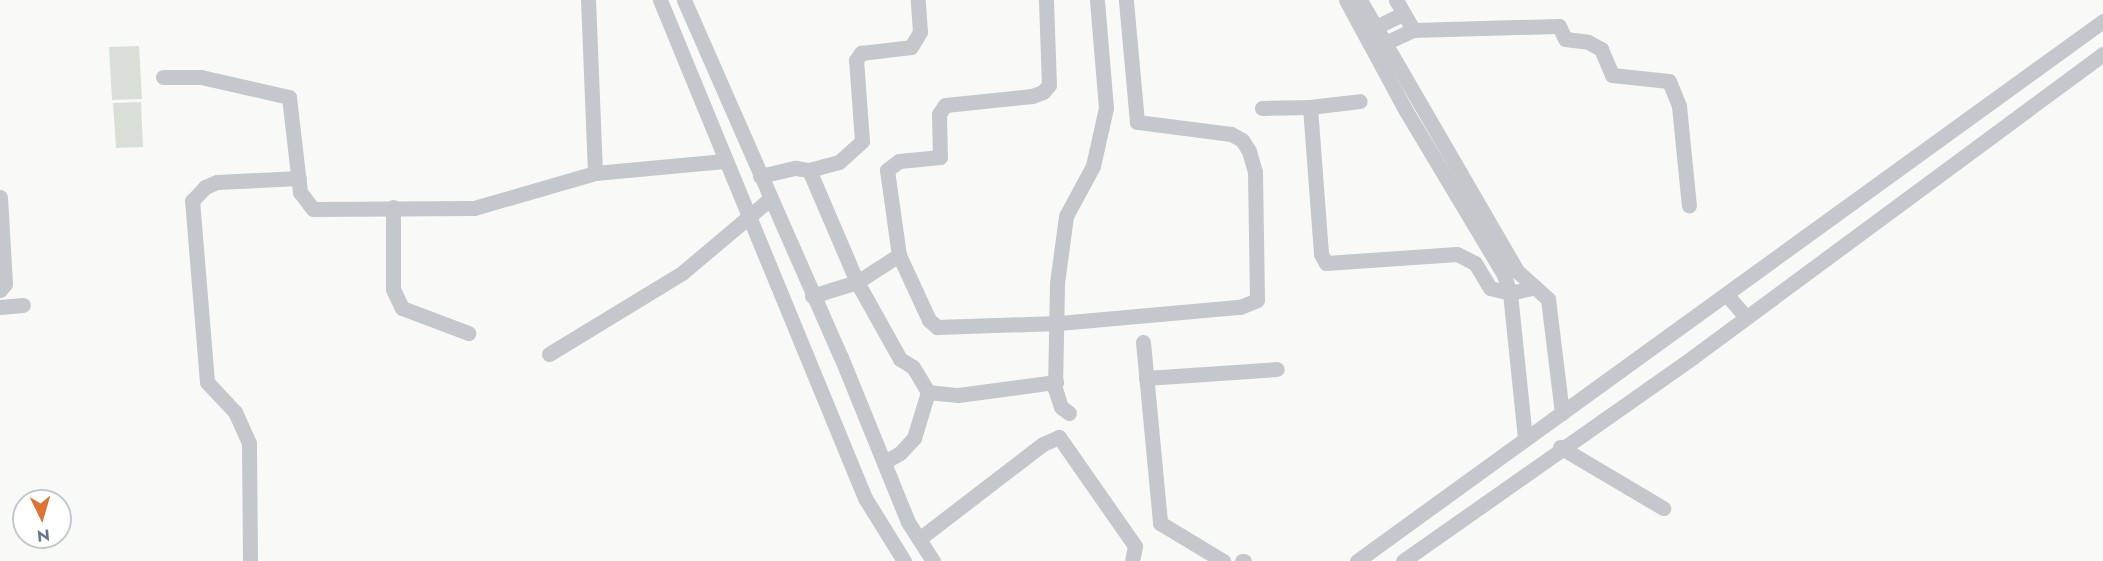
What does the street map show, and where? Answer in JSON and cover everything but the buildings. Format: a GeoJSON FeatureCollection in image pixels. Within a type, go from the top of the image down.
{"type":"FeatureCollection","features":[{"type":"Feature","properties":{"kind":"street"},"geometry":{"type":"LineString","coordinates":[[588,0],[595,173]]}},
{"type":"Feature","properties":{"kind":"street"},"geometry":{"type":"LineString","coordinates":[[660,0],[747,219],[865,498],[904,561]]}},
{"type":"Feature","properties":{"kind":"street"},"geometry":{"type":"LineString","coordinates":[[684,0],[908,522],[933,561]]}},
{"type":"Feature","properties":{"kind":"street"},"geometry":{"type":"LineString","coordinates":[[760,176],[796,168],[809,171],[838,162],[862,141],[856,60],[861,53],[911,47],[920,32],[918,0]]}},
{"type":"Feature","properties":{"kind":"street"},"geometry":{"type":"LineString","coordinates":[[1046,0],[1049,85],[1042,92],[1032,96],[945,105],[939,114],[940,157],[890,165],[899,255],[929,320],[937,327],[1059,323],[1240,307],[1257,300],[1255,172],[1249,151],[1242,140],[1231,134],[1141,126],[1137,122],[1126,0]]}},
{"type":"Feature","properties":{"kind":"street"},"geometry":{"type":"LineString","coordinates":[[1068,413],[1058,400],[1056,382],[1059,323],[1057,283],[1066,216],[1093,165],[1106,108],[1096,0]]}},
{"type":"Feature","properties":{"kind":"street"},"geometry":{"type":"LineString","coordinates":[[1346,0],[1360,8],[1376,27],[1517,271],[1544,294],[1550,307],[1562,413]]}},
{"type":"Feature","properties":{"kind":"street"},"geometry":{"type":"LineString","coordinates":[[1396,0],[1413,30]]}},
{"type":"Feature","properties":{"kind":"street"},"geometry":{"type":"LineString","coordinates":[[1360,8],[1406,111],[1504,275],[1510,292],[1525,438]]}},
{"type":"Feature","properties":{"kind":"street"},"geometry":{"type":"LineString","coordinates":[[1376,27],[1403,14]]}},
{"type":"Feature","properties":{"kind":"street"},"geometry":{"type":"LineString","coordinates":[[1357,561],[2103,21]]}},
{"type":"Feature","properties":{"kind":"street"},"geometry":{"type":"LineString","coordinates":[[1385,43],[1413,30],[1559,26],[1564,39],[1588,42],[1601,49],[1612,75],[1669,81],[1679,106],[1689,206]]}},
{"type":"Feature","properties":{"kind":"street"},"geometry":{"type":"LineString","coordinates":[[1403,561],[1560,447],[1746,317],[2103,54]]}},
{"type":"Feature","properties":{"kind":"street"},"geometry":{"type":"LineString","coordinates":[[163,77],[201,77],[289,97],[300,192],[313,209],[474,208],[595,173],[724,161]]}},
{"type":"Feature","properties":{"kind":"street"},"geometry":{"type":"LineString","coordinates":[[1262,108],[1310,107],[1360,101]]}},
{"type":"Feature","properties":{"kind":"street"},"geometry":{"type":"LineString","coordinates":[[1310,107],[1321,254],[1326,263],[1457,254],[1475,263],[1490,288],[1510,292],[1535,287]]}},
{"type":"Feature","properties":{"kind":"street"},"geometry":{"type":"LineString","coordinates":[[809,171],[857,282],[900,359],[913,367],[928,392],[914,438],[900,453],[884,462]]}},
{"type":"Feature","properties":{"kind":"street"},"geometry":{"type":"LineString","coordinates":[[250,561],[249,443],[235,412],[207,382],[192,201],[205,186],[217,182],[299,178]]}},
{"type":"Feature","properties":{"kind":"street"},"geometry":{"type":"LineString","coordinates":[[0,197],[5,284],[0,290]]}},
{"type":"Feature","properties":{"kind":"street"},"geometry":{"type":"LineString","coordinates":[[549,354],[682,273],[770,200]]}},
{"type":"Feature","properties":{"kind":"street"},"geometry":{"type":"LineString","coordinates":[[393,207],[393,289],[402,308],[468,333]]}},
{"type":"Feature","properties":{"kind":"street"},"geometry":{"type":"LineString","coordinates":[[812,296],[857,282],[899,255]]}},
{"type":"Feature","properties":{"kind":"street"},"geometry":{"type":"LineString","coordinates":[[1726,294],[1746,317]]}},
{"type":"Feature","properties":{"kind":"street"},"geometry":{"type":"LineString","coordinates":[[0,307],[23,305]]}},
{"type":"Feature","properties":{"kind":"street"},"geometry":{"type":"LineString","coordinates":[[1143,342],[1160,523],[1223,561]]}},
{"type":"Feature","properties":{"kind":"street"},"geometry":{"type":"LineString","coordinates":[[1146,378],[1276,369]]}},
{"type":"Feature","properties":{"kind":"street"},"geometry":{"type":"LineString","coordinates":[[928,392],[958,395],[1056,382]]}},
{"type":"Feature","properties":{"kind":"street"},"geometry":{"type":"LineString","coordinates":[[919,539],[1043,444],[1059,437],[1135,546],[1132,561]]}},
{"type":"Feature","properties":{"kind":"street"},"geometry":{"type":"LineString","coordinates":[[1560,447],[1663,508]]}},
{"type":"Feature","properties":{"kind":"shaded area"},"geometry":{"type":"Polygon","coordinates":[[[139,46],[142,99],[112,100],[109,47],[139,46]]]}},
{"type":"Feature","properties":{"kind":"shaded area"},"geometry":{"type":"Polygon","coordinates":[[[141,102],[143,147],[116,148],[113,103],[141,102]]]}}]}
